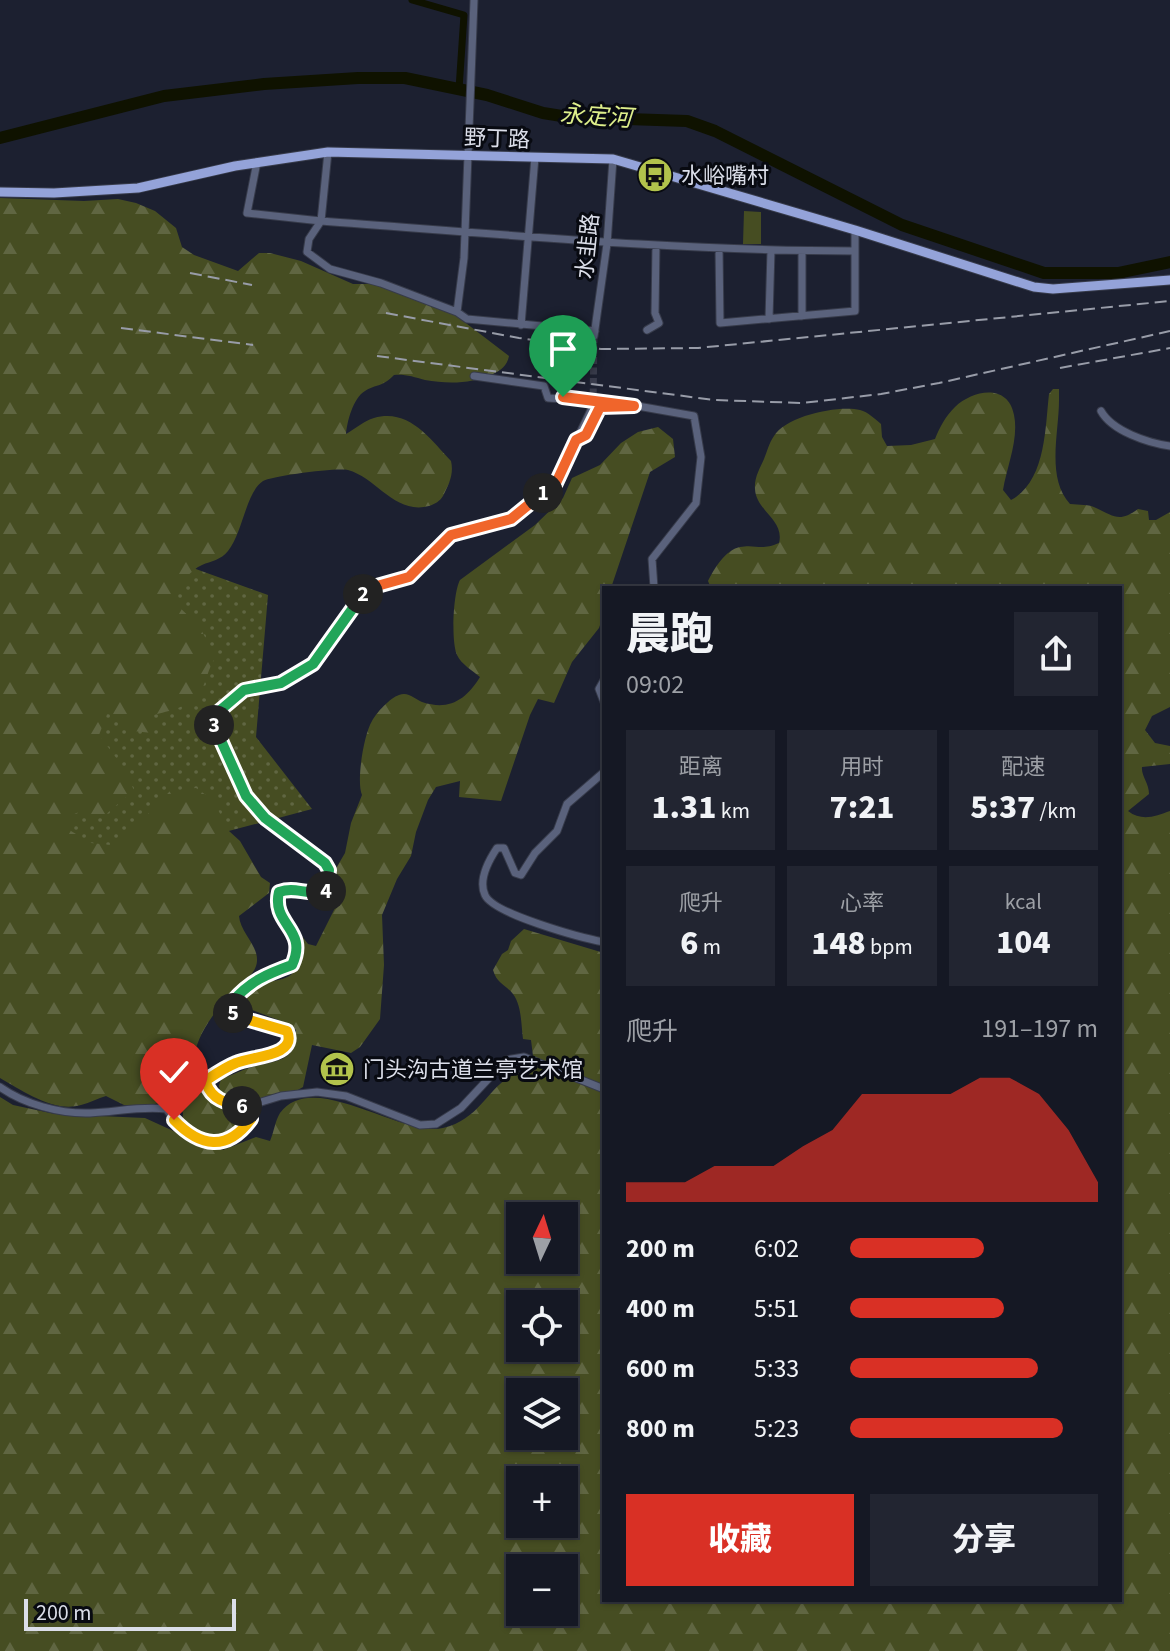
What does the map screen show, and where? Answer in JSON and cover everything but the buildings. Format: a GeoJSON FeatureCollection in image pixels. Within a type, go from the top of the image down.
{"type":"FeatureCollection","features":[{"type":"Feature","properties":{"kind":"main road","name":"野丁路"},"geometry":{"type":"LineString","coordinates":[[0,192],[54,193],[138,188],[177,177],[328,152],[466,152],[613,159],[855,230],[1034,287],[1053,289],[1170,280]]}},
{"type":"Feature","properties":{"kind":"street"},"geometry":{"type":"LineString","coordinates":[[457,312],[465,232],[474,0]]}},
{"type":"Feature","properties":{"kind":"street"},"geometry":{"type":"LineString","coordinates":[[328,152],[321,221],[309,239],[307,252],[330,269],[381,283],[457,312],[467,319],[521,325],[535,157]]}},
{"type":"Feature","properties":{"kind":"street","name":"水韭路"},"geometry":{"type":"LineString","coordinates":[[521,325],[595,334],[607,244],[613,159]]}},
{"type":"Feature","properties":{"kind":"street"},"geometry":{"type":"LineString","coordinates":[[257,162],[247,213],[607,244],[855,251]]}},
{"type":"Feature","properties":{"kind":"street"},"geometry":{"type":"LineString","coordinates":[[719,248],[720,323],[855,311],[855,230]]}},
{"type":"Feature","properties":{"kind":"street"},"geometry":{"type":"LineString","coordinates":[[647,330],[659,323],[655,313],[656,245]]}},
{"type":"Feature","properties":{"kind":"street"},"geometry":{"type":"LineString","coordinates":[[769,319],[771,250]]}},
{"type":"Feature","properties":{"kind":"street"},"geometry":{"type":"LineString","coordinates":[[802,251],[802,316]]}},
{"type":"Feature","properties":{"kind":"street"},"geometry":{"type":"LineString","coordinates":[[474,376],[544,386],[548,398],[563,397],[694,416],[701,457],[696,503],[652,559],[654,586]]}},
{"type":"Feature","properties":{"kind":"street"},"geometry":{"type":"LineString","coordinates":[[593,406],[556,483],[511,519],[451,535],[409,577],[377,586],[361,595],[313,664],[281,683],[244,690],[211,718],[246,796],[265,818],[325,863],[329,870],[328,890],[312,894],[289,889],[279,892],[277,902],[296,939],[296,956],[292,965],[261,976],[246,986],[232,1002],[231,1012],[239,1017],[287,1031],[289,1045],[282,1050],[235,1063],[206,1083],[214,1097],[227,1104],[248,1106],[281,1096],[317,1092],[346,1096],[411,1123],[436,1124],[461,1108],[506,1060],[524,1057],[602,1088]]}},
{"type":"Feature","properties":{"kind":"street"},"geometry":{"type":"LineString","coordinates":[[576,440],[586,435],[600,407],[634,406]]}},
{"type":"Feature","properties":{"kind":"street"},"geometry":{"type":"LineString","coordinates":[[1101,411],[1105,418],[1120,428],[1158,445],[1170,446]]}},
{"type":"Feature","properties":{"kind":"street"},"geometry":{"type":"LineString","coordinates":[[602,774],[567,804],[557,831],[535,853],[521,875],[515,873],[504,848],[497,848],[488,862],[483,887],[489,902],[513,914],[575,936],[602,942]]}},
{"type":"Feature","properties":{"kind":"street"},"geometry":{"type":"LineString","coordinates":[[0,1087],[32,1103],[61,1110],[88,1113],[146,1107],[166,1109],[189,1136],[217,1144],[246,1127],[251,1119],[248,1106]]}},
{"type":"Feature","properties":{"kind":"green space"},"geometry":{"type":"Polygon","coordinates":[[[0,198],[118,199],[136,203],[155,211],[176,228],[182,247],[194,255],[238,271],[259,253],[270,253],[301,261],[353,284],[374,284],[454,314],[509,356],[499,371],[468,381],[442,382],[394,375],[361,394],[354,405],[346,434],[374,418],[398,417],[427,435],[451,461],[449,483],[439,501],[429,506],[406,505],[348,470],[305,472],[263,481],[257,486],[228,551],[193,570],[174,596],[178,606],[199,626],[216,657],[200,692],[185,705],[153,715],[152,733],[133,731],[123,718],[107,714],[99,735],[120,763],[134,790],[103,817],[80,812],[73,814],[71,831],[91,843],[111,845],[127,836],[170,791],[196,788],[213,800],[229,831],[240,841],[261,877],[270,883],[269,893],[239,916],[242,928],[255,949],[256,966],[213,1015],[197,1045],[195,1075],[203,1090],[217,1103],[245,1114],[248,1119],[232,1132],[219,1137],[186,1134],[182,1129],[183,1113],[174,1099],[151,1105],[124,1105],[106,1096],[81,1105],[60,1106],[39,1099],[0,1078],[0,198]]]}},
{"type":"Feature","properties":{"kind":"green space"},"geometry":{"type":"Polygon","coordinates":[[[744,211],[761,212],[761,244],[743,244],[744,211]]]}},
{"type":"Feature","properties":{"kind":"green space"},"geometry":{"type":"Polygon","coordinates":[[[1053,389],[1059,389],[1056,468],[1058,481],[1070,504],[1090,506],[1117,517],[1138,509],[1148,511],[1149,520],[1156,520],[1170,512],[1170,707],[1152,716],[1145,730],[1155,743],[1170,746],[1170,764],[1142,767],[1149,794],[1128,811],[1144,817],[1170,811],[1170,1651],[0,1651],[0,1097],[13,1105],[55,1114],[145,1118],[204,1145],[223,1150],[256,1137],[270,1141],[280,1113],[295,1101],[313,1098],[358,1107],[404,1124],[443,1128],[469,1116],[503,1081],[526,1071],[533,1056],[531,1040],[523,1039],[516,999],[493,970],[511,941],[524,929],[602,952],[602,1602],[1122,1602],[1122,586],[710,586],[708,581],[721,561],[735,549],[768,547],[779,543],[778,528],[760,503],[755,485],[772,439],[780,429],[801,418],[839,409],[860,410],[881,424],[882,437],[887,446],[911,445],[935,439],[948,415],[962,401],[980,394],[997,394],[1005,398],[1014,415],[1014,443],[1003,490],[1011,500],[1031,480],[1042,453],[1049,394],[1053,389]]]}},
{"type":"Feature","properties":{"kind":"green space"},"geometry":{"type":"Polygon","coordinates":[[[658,427],[673,439],[675,457],[650,472],[612,586],[602,586],[599,628],[572,662],[554,703],[538,699],[501,801],[459,797],[460,781],[436,787],[428,800],[411,856],[397,879],[382,915],[384,965],[380,1019],[360,1047],[351,1053],[312,1045],[303,1087],[296,1091],[248,1100],[221,1093],[221,1079],[277,1061],[293,1049],[296,1030],[289,1024],[239,1005],[246,992],[255,985],[288,977],[296,970],[301,957],[301,935],[308,944],[316,946],[336,906],[323,906],[332,888],[335,870],[345,853],[351,823],[362,795],[362,758],[374,717],[388,702],[402,694],[432,704],[456,702],[469,692],[480,677],[461,661],[455,649],[454,606],[460,580],[535,525],[563,498],[572,478],[600,465],[621,443],[638,432],[658,427]]]}},
{"type":"Feature","properties":{"kind":"green space"},"geometry":{"type":"Polygon","coordinates":[[[146,551],[268,595],[256,737],[312,809],[131,857],[8,831],[146,551]]]}},
{"type":"Feature","properties":{"kind":"waterway"},"geometry":{"type":"LineString","coordinates":[[412,0],[464,15],[459,89]]}},
{"type":"Feature","properties":{"kind":"waterway","name":"永定河"},"geometry":{"type":"LineString","coordinates":[[0,138],[164,96],[264,84],[405,78],[487,95],[543,113],[568,117],[687,121],[715,131],[902,225],[1044,273],[1118,273],[1170,262]]}},
{"type":"Feature","properties":{"kind":"tunnel"},"geometry":{"type":"LineString","coordinates":[[593,406],[594,336]]}},
{"type":"Feature","properties":{"kind":"railway"},"geometry":{"type":"LineString","coordinates":[[190,273],[252,285]]}},
{"type":"Feature","properties":{"kind":"railway"},"geometry":{"type":"LineString","coordinates":[[386,313],[519,338],[601,349],[698,348],[1170,301]]}},
{"type":"Feature","properties":{"kind":"railway"},"geometry":{"type":"LineString","coordinates":[[121,328],[253,345]]}},
{"type":"Feature","properties":{"kind":"railway"},"geometry":{"type":"LineString","coordinates":[[377,356],[714,400],[802,403],[881,394],[939,383],[1170,331]]}},
{"type":"Feature","properties":{"kind":"railway"},"geometry":{"type":"LineString","coordinates":[[1060,368],[1170,348]]}},
{"type":"Feature","properties":{"kind":"place","name":"水峪嘴村"},"geometry":{"type":"Point","coordinates":[655,175]}},
{"type":"Feature","properties":{"kind":"place","name":"门头沟古道兰亭艺术馆"},"geometry":{"type":"Point","coordinates":[337,1069]}},
{"type":"Feature","properties":{"kind":"route"},"geometry":{"type":"LineString","coordinates":[[174,1120],[189,1136],[217,1144],[246,1127],[251,1119],[248,1106],[227,1104],[214,1097],[206,1083],[235,1063],[282,1050],[289,1045],[290,1038],[287,1031],[239,1017],[231,1012],[232,1002],[246,986],[261,976],[292,965],[296,956],[296,939],[277,902],[279,892],[289,889],[312,894],[328,890],[329,870],[325,863],[265,818],[246,796],[211,718],[244,690],[281,683],[313,664],[361,595],[377,586],[409,577],[451,535],[511,519],[556,483],[576,440],[586,435],[600,407],[634,406],[563,397]]}}]}
